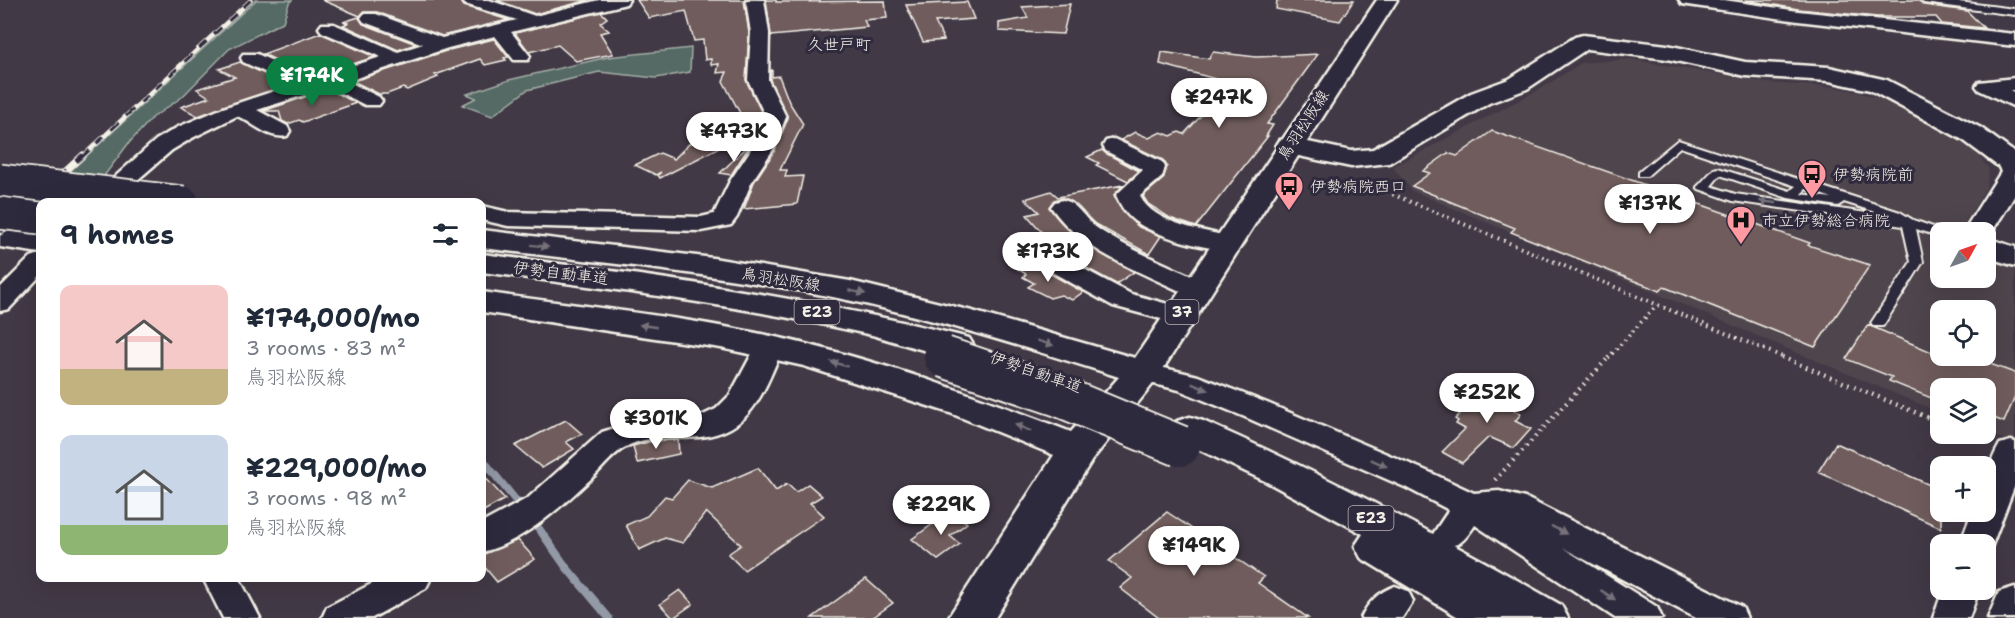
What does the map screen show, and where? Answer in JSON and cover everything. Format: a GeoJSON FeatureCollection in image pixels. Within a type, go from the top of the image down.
{"type":"FeatureCollection","features":[{"type":"Feature","properties":{"kind":"main road","name":"鳥羽松阪線"},"geometry":{"type":"LineString","coordinates":[[971,618],[1077,450],[1143,372],[1289,146],[1387,0]]}},
{"type":"Feature","properties":{"kind":"main road"},"geometry":{"type":"LineString","coordinates":[[1289,146],[1351,159],[1379,157],[1480,98],[1518,84],[1583,42],[1667,52],[1745,69],[1829,74],[1867,82],[1890,90],[1972,134],[2013,163],[2015,172],[1984,222]]}},
{"type":"Feature","properties":{"kind":"main road"},"geometry":{"type":"LineString","coordinates":[[0,180],[150,198]]}},
{"type":"Feature","properties":{"kind":"main road"},"geometry":{"type":"LineString","coordinates":[[0,202],[36,206]]}},
{"type":"Feature","properties":{"kind":"main road"},"geometry":{"type":"LineString","coordinates":[[0,213],[36,218]]}},
{"type":"Feature","properties":{"kind":"main road"},"geometry":{"type":"LineString","coordinates":[[0,238],[36,242]]}},
{"type":"Feature","properties":{"kind":"main road","name":"鳥羽松阪線"},"geometry":{"type":"LineString","coordinates":[[486,240],[684,265],[848,290],[937,311],[1143,372]]}},
{"type":"Feature","properties":{"kind":"main road"},"geometry":{"type":"LineString","coordinates":[[1996,250],[2015,257]]}},
{"type":"Feature","properties":{"kind":"main road","name":"伊勢自動車道"},"geometry":{"type":"LineString","coordinates":[[486,264],[672,293],[950,352],[1059,396],[1185,438],[1353,508],[1416,542],[1545,618]]}},
{"type":"Feature","properties":{"kind":"main road","name":"伊勢自動車道"},"geometry":{"type":"LineString","coordinates":[[486,274],[672,293]]}},
{"type":"Feature","properties":{"kind":"main road"},"geometry":{"type":"LineString","coordinates":[[486,303],[770,345],[868,372],[963,404],[1077,450]]}},
{"type":"Feature","properties":{"kind":"main road","name":"伊勢自動車道"},"geometry":{"type":"LineString","coordinates":[[1185,438],[1393,555],[1498,618]]}},
{"type":"Feature","properties":{"kind":"main road"},"geometry":{"type":"LineString","coordinates":[[2011,618],[2015,605]]}},
{"type":"Feature","properties":{"kind":"street"},"geometry":{"type":"LineString","coordinates":[[471,0],[526,17],[531,22]]}},
{"type":"Feature","properties":{"kind":"street"},"geometry":{"type":"LineString","coordinates":[[555,0],[580,10]]}},
{"type":"Feature","properties":{"kind":"street"},"geometry":{"type":"LineString","coordinates":[[104,198],[164,145],[200,125],[241,109],[441,44],[620,0]]}},
{"type":"Feature","properties":{"kind":"street"},"geometry":{"type":"LineString","coordinates":[[486,214],[508,219],[701,224],[722,220],[729,212],[741,181],[761,151],[776,117],[758,80],[760,33],[755,0]]}},
{"type":"Feature","properties":{"kind":"street"},"geometry":{"type":"LineString","coordinates":[[1688,0],[1798,16],[2015,40]]}},
{"type":"Feature","properties":{"kind":"street"},"geometry":{"type":"LineString","coordinates":[[370,18],[441,44]]}},
{"type":"Feature","properties":{"kind":"street"},"geometry":{"type":"LineString","coordinates":[[328,28],[395,58]]}},
{"type":"Feature","properties":{"kind":"street"},"geometry":{"type":"LineString","coordinates":[[499,29],[521,56]]}},
{"type":"Feature","properties":{"kind":"street"},"geometry":{"type":"LineString","coordinates":[[250,58],[311,86]]}},
{"type":"Feature","properties":{"kind":"street"},"geometry":{"type":"LineString","coordinates":[[331,80],[372,101]]}},
{"type":"Feature","properties":{"kind":"street"},"geometry":{"type":"LineString","coordinates":[[2015,84],[1986,86],[2015,101]]}},
{"type":"Feature","properties":{"kind":"street"},"geometry":{"type":"LineString","coordinates":[[241,109],[279,131]]}},
{"type":"Feature","properties":{"kind":"street"},"geometry":{"type":"LineString","coordinates":[[1114,146],[1154,167],[1154,172],[1128,195],[1130,203],[1141,216],[1155,223],[1227,243]]}},
{"type":"Feature","properties":{"kind":"street"},"geometry":{"type":"LineString","coordinates":[[1063,207],[1079,226],[1188,303]]}},
{"type":"Feature","properties":{"kind":"street"},"geometry":{"type":"LineString","coordinates":[[1041,256],[1122,300],[1188,303]]}},
{"type":"Feature","properties":{"kind":"street"},"geometry":{"type":"LineString","coordinates":[[0,303],[36,266]]}},
{"type":"Feature","properties":{"kind":"street"},"geometry":{"type":"LineString","coordinates":[[486,537],[540,507],[613,440],[657,426],[688,429],[705,427],[727,416],[742,401],[770,345]]}},
{"type":"Feature","properties":{"kind":"street"},"geometry":{"type":"LineString","coordinates":[[1143,372],[1188,383],[1256,410],[1387,466],[1471,506],[1644,618]]}},
{"type":"Feature","properties":{"kind":"street"},"geometry":{"type":"LineString","coordinates":[[1981,534],[2013,452]]}},
{"type":"Feature","properties":{"kind":"street"},"geometry":{"type":"LineString","coordinates":[[1450,534],[1471,506],[1499,503],[1516,508],[1729,618]]}},
{"type":"Feature","properties":{"kind":"street"},"geometry":{"type":"LineString","coordinates":[[223,582],[242,618]]}},
{"type":"Feature","properties":{"kind":"street"},"geometry":{"type":"LineString","coordinates":[[340,618],[406,582]]}},
{"type":"Feature","properties":{"kind":"street"},"geometry":{"type":"LineString","coordinates":[[1951,618],[1957,600]]}},
{"type":"Feature","properties":{"kind":"lane"},"geometry":{"type":"LineString","coordinates":[[1924,0],[2015,12]]}},
{"type":"Feature","properties":{"kind":"lane"},"geometry":{"type":"LineString","coordinates":[[1642,174],[1678,143],[1896,215],[1909,223],[1917,262],[1878,323]]}},
{"type":"Feature","properties":{"kind":"lane"},"geometry":{"type":"LineString","coordinates":[[1867,206],[1792,195],[1718,171],[1703,187],[1733,197],[1909,223],[1930,230]]}},
{"type":"Feature","properties":{"kind":"lane"},"geometry":{"type":"LineString","coordinates":[[1792,195],[1804,184]]}},
{"type":"Feature","properties":{"kind":"path"},"geometry":{"type":"LineString","coordinates":[[1387,192],[1930,418]]}},
{"type":"Feature","properties":{"kind":"path"},"geometry":{"type":"LineString","coordinates":[[1471,506],[1657,305]]}},
{"type":"Feature","properties":{"kind":"shaded area","name":"市立伊勢総合病院"},"geometry":{"type":"Polygon","coordinates":[[[1630,59],[1768,83],[1834,87],[1897,104],[1949,132],[1975,151],[1989,169],[1986,188],[1965,222],[1930,222],[1930,288],[1996,288],[1996,262],[2015,269],[2015,444],[1996,436],[1996,378],[1930,378],[1930,408],[1412,191],[1393,167],[1542,88],[1581,63],[1630,59]]]}},
{"type":"Feature","properties":{"kind":"green space"},"geometry":{"type":"Polygon","coordinates":[[[256,0],[292,0],[283,22],[229,49],[182,97],[152,118],[128,144],[104,176],[66,175],[256,0]]]}},
{"type":"Feature","properties":{"kind":"green space"},"geometry":{"type":"Polygon","coordinates":[[[691,48],[690,72],[656,78],[599,72],[527,90],[492,116],[462,105],[476,98],[467,94],[509,80],[608,57],[691,48]]]}},
{"type":"Feature","properties":{"kind":"building"},"geometry":{"type":"Polygon","coordinates":[[[322,0],[460,0],[464,6],[508,20],[442,36],[377,12],[364,12],[360,16],[322,0]]]}},
{"type":"Feature","properties":{"kind":"building"},"geometry":{"type":"Polygon","coordinates":[[[496,0],[589,0],[535,14],[496,0]]]}},
{"type":"Feature","properties":{"kind":"building"},"geometry":{"type":"Polygon","coordinates":[[[637,0],[744,0],[749,33],[746,80],[764,117],[759,127],[750,132],[723,81],[727,72],[717,73],[719,64],[711,65],[711,59],[705,60],[703,40],[694,41],[686,11],[649,18],[637,0]]]}},
{"type":"Feature","properties":{"kind":"building"},"geometry":{"type":"Polygon","coordinates":[[[766,0],[776,0],[776,2],[885,1],[887,18],[864,20],[867,27],[771,36],[766,0]]]}},
{"type":"Feature","properties":{"kind":"building"},"geometry":{"type":"Polygon","coordinates":[[[1277,0],[1354,0],[1340,21],[1276,9],[1277,0]]]}},
{"type":"Feature","properties":{"kind":"building"},"geometry":{"type":"Polygon","coordinates":[[[1745,0],[1918,0],[1924,5],[1967,11],[1984,28],[1942,24],[1936,17],[1877,17],[1798,9],[1745,0]]]}},
{"type":"Feature","properties":{"kind":"building"},"geometry":{"type":"Polygon","coordinates":[[[967,2],[974,19],[935,22],[944,40],[923,42],[906,5],[967,2]]]}},
{"type":"Feature","properties":{"kind":"building"},"geometry":{"type":"Polygon","coordinates":[[[1070,4],[1063,34],[999,31],[999,23],[1028,18],[1022,7],[1070,4]]]}},
{"type":"Feature","properties":{"kind":"building"},"geometry":{"type":"Polygon","coordinates":[[[601,12],[607,18],[600,23],[609,31],[600,33],[613,54],[576,61],[558,45],[529,52],[515,33],[601,12]]]}},
{"type":"Feature","properties":{"kind":"building"},"geometry":{"type":"Polygon","coordinates":[[[359,17],[363,24],[416,44],[398,50],[343,25],[348,23],[343,22],[359,17]]]}},
{"type":"Feature","properties":{"kind":"building"},"geometry":{"type":"Polygon","coordinates":[[[320,33],[375,57],[312,77],[263,54],[320,33]]]}},
{"type":"Feature","properties":{"kind":"building"},"geometry":{"type":"Polygon","coordinates":[[[494,39],[508,57],[504,58],[506,60],[485,65],[480,59],[435,75],[438,77],[407,90],[403,88],[387,94],[379,94],[353,81],[449,50],[494,39]]]}},
{"type":"Feature","properties":{"kind":"building"},"geometry":{"type":"Polygon","coordinates":[[[1162,52],[1209,59],[1213,52],[1256,57],[1318,54],[1267,124],[1273,125],[1266,136],[1268,136],[1196,227],[1170,218],[1148,204],[1143,196],[1163,179],[1167,166],[1163,160],[1121,140],[1135,132],[1149,138],[1161,132],[1171,136],[1179,132],[1184,134],[1223,92],[1205,88],[1216,79],[1160,64],[1162,52]]]}},
{"type":"Feature","properties":{"kind":"building"},"geometry":{"type":"Polygon","coordinates":[[[240,62],[287,85],[198,116],[181,107],[209,97],[197,89],[235,77],[219,69],[240,62]]]}},
{"type":"Feature","properties":{"kind":"building"},"geometry":{"type":"Polygon","coordinates":[[[772,70],[772,77],[779,76],[789,102],[803,124],[780,170],[787,170],[785,177],[803,176],[797,204],[744,209],[754,182],[774,152],[788,118],[770,80],[772,70]]]}},
{"type":"Feature","properties":{"kind":"building"},"geometry":{"type":"Polygon","coordinates":[[[329,89],[356,103],[303,122],[299,120],[288,124],[282,121],[279,111],[263,111],[329,89]]]}},
{"type":"Feature","properties":{"kind":"building"},"geometry":{"type":"Polygon","coordinates":[[[1492,131],[1810,243],[1808,245],[1870,265],[1815,347],[1664,287],[1660,291],[1511,232],[1515,228],[1412,186],[1430,173],[1423,171],[1448,153],[1457,156],[1492,131]]]}},
{"type":"Feature","properties":{"kind":"building"},"geometry":{"type":"Polygon","coordinates":[[[706,134],[738,138],[660,178],[658,175],[661,172],[656,175],[635,165],[660,153],[674,159],[691,142],[701,140],[706,134]]]}},
{"type":"Feature","properties":{"kind":"building"},"geometry":{"type":"Polygon","coordinates":[[[752,142],[731,175],[720,173],[752,142]]]}},
{"type":"Feature","properties":{"kind":"building"},"geometry":{"type":"Polygon","coordinates":[[[1102,150],[1139,171],[1128,181],[1096,165],[1099,163],[1087,157],[1102,150]]]}},
{"type":"Feature","properties":{"kind":"building"},"geometry":{"type":"Polygon","coordinates":[[[1123,185],[1114,195],[1123,212],[1139,227],[1161,236],[1149,254],[1095,224],[1069,200],[1062,198],[1054,200],[1049,207],[1078,239],[1134,272],[1116,284],[1053,250],[1062,245],[1053,245],[1027,215],[1039,212],[1025,199],[1051,191],[1058,197],[1123,185]]]}},
{"type":"Feature","properties":{"kind":"building"},"geometry":{"type":"Polygon","coordinates":[[[1030,262],[1083,292],[1072,300],[1061,295],[1050,298],[1028,287],[1034,283],[1023,277],[1026,274],[1018,269],[1030,262]]]}},
{"type":"Feature","properties":{"kind":"building"},"geometry":{"type":"Polygon","coordinates":[[[1868,325],[1930,351],[1930,366],[1996,366],[2015,373],[2015,397],[2004,422],[1996,419],[1996,378],[1930,378],[1930,398],[1889,381],[1892,377],[1846,359],[1868,325]]]}},
{"type":"Feature","properties":{"kind":"building"},"geometry":{"type":"Polygon","coordinates":[[[1496,382],[1516,392],[1503,405],[1521,414],[1515,421],[1531,429],[1514,448],[1489,437],[1462,463],[1442,452],[1465,429],[1456,424],[1458,421],[1455,419],[1473,400],[1477,402],[1496,382]]]}},
{"type":"Feature","properties":{"kind":"building"},"geometry":{"type":"Polygon","coordinates":[[[566,420],[582,434],[566,442],[574,449],[542,468],[515,446],[566,420]]]}},
{"type":"Feature","properties":{"kind":"building"},"geometry":{"type":"Polygon","coordinates":[[[678,440],[679,454],[637,463],[633,446],[652,441],[678,440]]]}},
{"type":"Feature","properties":{"kind":"building"},"geometry":{"type":"Polygon","coordinates":[[[1836,443],[1930,485],[1930,522],[1941,522],[1941,528],[1818,472],[1836,443]]]}},
{"type":"Feature","properties":{"kind":"building"},"geometry":{"type":"Polygon","coordinates":[[[758,468],[776,491],[787,484],[796,492],[808,484],[822,496],[810,503],[824,516],[744,570],[728,554],[741,545],[706,512],[683,543],[665,538],[639,550],[626,525],[647,516],[665,496],[672,498],[688,480],[712,488],[758,468]]]}},
{"type":"Feature","properties":{"kind":"building"},"geometry":{"type":"Polygon","coordinates":[[[486,478],[505,499],[486,510],[486,478]]]}},
{"type":"Feature","properties":{"kind":"building"},"geometry":{"type":"Polygon","coordinates":[[[951,511],[967,523],[950,536],[960,544],[938,560],[912,539],[951,511]]]}},
{"type":"Feature","properties":{"kind":"building"},"geometry":{"type":"Polygon","coordinates":[[[1167,512],[1264,577],[1258,583],[1308,618],[1159,618],[1120,588],[1132,578],[1109,561],[1167,512]]]}},
{"type":"Feature","properties":{"kind":"building"},"geometry":{"type":"Polygon","coordinates":[[[518,540],[535,559],[497,582],[486,569],[486,553],[518,540]]]}},
{"type":"Feature","properties":{"kind":"building"},"geometry":{"type":"Polygon","coordinates":[[[866,579],[893,603],[872,618],[812,618],[866,579]]]}},
{"type":"Feature","properties":{"kind":"building"},"geometry":{"type":"Polygon","coordinates":[[[680,590],[693,604],[673,618],[660,604],[680,590]]]}},
{"type":"Feature","properties":{"kind":"waterway"},"geometry":{"type":"LineString","coordinates":[[486,464],[517,502]]}},
{"type":"Feature","properties":{"kind":"waterway"},"geometry":{"type":"LineString","coordinates":[[535,523],[566,567],[609,618]]}},
{"type":"Feature","properties":{"kind":"railway"},"geometry":{"type":"LineString","coordinates":[[82,157],[251,0]]}},
{"type":"Feature","properties":{"kind":"railway"},"geometry":{"type":"LineString","coordinates":[[37,198],[83,155]]}},
{"type":"Feature","properties":{"kind":"railway"},"geometry":{"type":"LineString","coordinates":[[0,232],[36,199]]}},
{"type":"Feature","properties":{"kind":"place","name":"伊勢病院前"},"geometry":{"type":"Point","coordinates":[1812,200]}},
{"type":"Feature","properties":{"kind":"place","name":"伊勢病院西口"},"geometry":{"type":"Point","coordinates":[1289,212]}},
{"type":"Feature","properties":{"kind":"place","name":"市立伊勢総合病院"},"geometry":{"type":"Point","coordinates":[1741,246]}},
{"type":"Feature","properties":{"kind":"district","name":"久世戸町"},"geometry":{"type":"Point","coordinates":[839,44]}}]}
